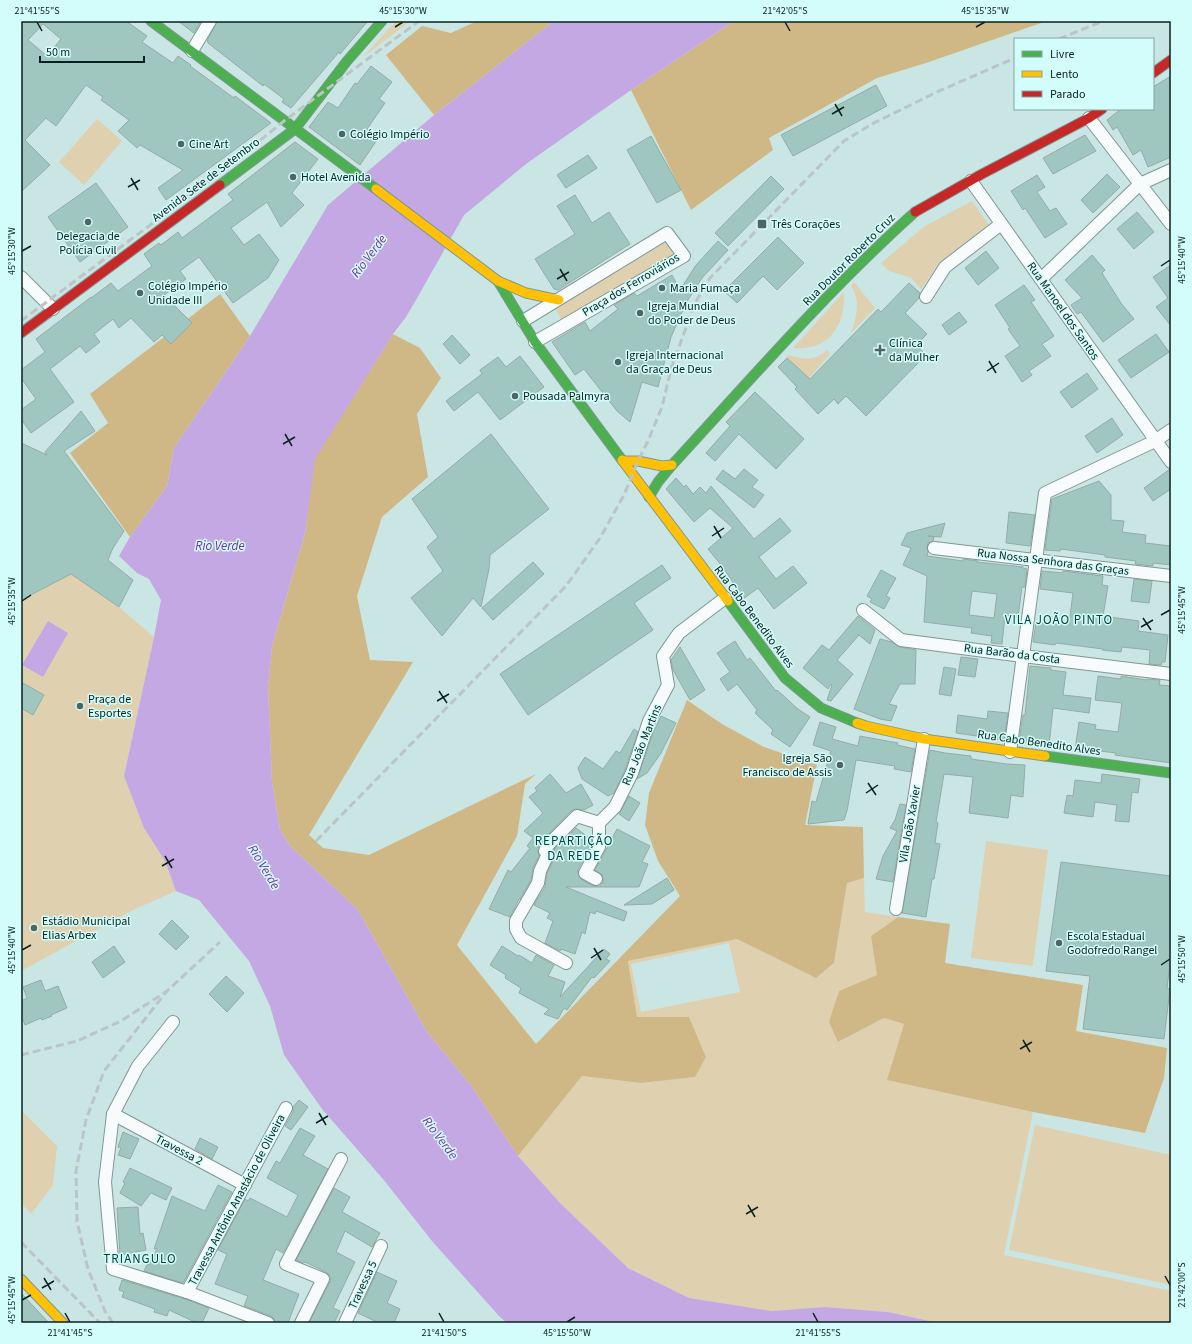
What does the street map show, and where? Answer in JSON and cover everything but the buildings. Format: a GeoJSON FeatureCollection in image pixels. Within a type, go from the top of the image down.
{"type":"FeatureCollection","features":[{"type":"Feature","properties":{"kind":"main road"},"geometry":{"type":"LineString","coordinates":[[151,21],[498,281],[526,293],[559,300]]}},
{"type":"Feature","properties":{"kind":"main road","name":"Avenida Sete de Setembro"},"geometry":{"type":"LineString","coordinates":[[21,333],[295,129],[347,61],[382,21]]}},
{"type":"Feature","properties":{"kind":"main road"},"geometry":{"type":"LineString","coordinates":[[1154,72],[1171,60]]}},
{"type":"Feature","properties":{"kind":"main road","name":"Rua Doutor Roberto Cruz"},"geometry":{"type":"LineString","coordinates":[[649,497],[658,482],[672,465],[812,313],[879,244],[917,210],[1089,118],[1101,110]]}},
{"type":"Feature","properties":{"kind":"main road","name":"Rua Cabo Benedito Alves"},"geometry":{"type":"LineString","coordinates":[[498,281],[536,342],[784,678],[821,708],[866,726],[924,739],[1171,773]]}},
{"type":"Feature","properties":{"kind":"main road"},"geometry":{"type":"LineString","coordinates":[[623,461],[638,461],[648,470]]}},
{"type":"Feature","properties":{"kind":"main road"},"geometry":{"type":"LineString","coordinates":[[648,470],[672,465]]}},
{"type":"Feature","properties":{"kind":"main road"},"geometry":{"type":"LineString","coordinates":[[642,487],[648,470]]}},
{"type":"Feature","properties":{"kind":"main road"},"geometry":{"type":"LineString","coordinates":[[21,1279],[63,1323]]}},
{"type":"Feature","properties":{"kind":"street"},"geometry":{"type":"LineString","coordinates":[[192,51],[210,21]]}},
{"type":"Feature","properties":{"kind":"street"},"geometry":{"type":"LineString","coordinates":[[1089,118],[1171,224]]}},
{"type":"Feature","properties":{"kind":"street"},"geometry":{"type":"LineString","coordinates":[[1041,279],[1140,184],[1171,170]]}},
{"type":"Feature","properties":{"kind":"street","name":"Rua Manoel dos Santos"},"geometry":{"type":"LineString","coordinates":[[971,181],[1171,462]]}},
{"type":"Feature","properties":{"kind":"street"},"geometry":{"type":"LineString","coordinates":[[926,297],[945,267],[1001,224]]}},
{"type":"Feature","properties":{"kind":"street","name":"Praça dos Ferroviários"},"geometry":{"type":"LineString","coordinates":[[523,321],[667,233],[684,256],[536,342]]}},
{"type":"Feature","properties":{"kind":"street"},"geometry":{"type":"LineString","coordinates":[[21,277],[53,309]]}},
{"type":"Feature","properties":{"kind":"street"},"geometry":{"type":"LineString","coordinates":[[1010,752],[1044,493],[1155,441],[1171,430]]}},
{"type":"Feature","properties":{"kind":"street","name":"Rua Nossa Senhora das Graças"},"geometry":{"type":"LineString","coordinates":[[934,548],[1171,576]]}},
{"type":"Feature","properties":{"kind":"street","name":"Rua João Martins"},"geometry":{"type":"LineString","coordinates":[[599,823],[615,806],[632,773],[649,721],[668,685],[663,656],[679,633],[725,598]]}},
{"type":"Feature","properties":{"kind":"street","name":"Rua Barão da Costa"},"geometry":{"type":"LineString","coordinates":[[863,610],[901,640],[1171,674]]}},
{"type":"Feature","properties":{"kind":"street","name":"Vila João Xavier"},"geometry":{"type":"LineString","coordinates":[[896,909],[924,739]]}},
{"type":"Feature","properties":{"kind":"street"},"geometry":{"type":"LineString","coordinates":[[566,963],[521,938],[516,929],[516,921],[538,882],[540,871],[548,854],[545,851],[548,845],[577,816],[599,823],[599,847],[585,873],[596,879]]}},
{"type":"Feature","properties":{"kind":"street"},"geometry":{"type":"LineString","coordinates":[[173,1022],[138,1066],[113,1114],[105,1182],[113,1269],[187,1292],[260,1321]]}},
{"type":"Feature","properties":{"kind":"street","name":"Travessa Antônio Anastácio de Oliveira"},"geometry":{"type":"LineString","coordinates":[[187,1292],[286,1108]]}},
{"type":"Feature","properties":{"kind":"street","name":"Travessa 2"},"geometry":{"type":"LineString","coordinates":[[113,1114],[245,1185]]}},
{"type":"Feature","properties":{"kind":"street"},"geometry":{"type":"LineString","coordinates":[[301,1323],[323,1279],[286,1264],[341,1159]]}},
{"type":"Feature","properties":{"kind":"street","name":"Travessa 5"},"geometry":{"type":"LineString","coordinates":[[345,1323],[381,1246]]}},
{"type":"Feature","properties":{"kind":"shaded area"},"geometry":{"type":"Polygon","coordinates":[[[396,21],[410,21],[362,58],[396,21]]]}},
{"type":"Feature","properties":{"kind":"shaded area"},"geometry":{"type":"Polygon","coordinates":[[[477,21],[554,21],[434,115],[386,55],[422,26],[451,33],[477,21]]]}},
{"type":"Feature","properties":{"kind":"shaded area"},"geometry":{"type":"Polygon","coordinates":[[[734,21],[1047,21],[926,63],[877,78],[769,138],[773,150],[691,210],[631,90],[734,21]]]}},
{"type":"Feature","properties":{"kind":"shaded area"},"geometry":{"type":"Polygon","coordinates":[[[97,119],[122,141],[84,185],[59,162],[97,119]]]}},
{"type":"Feature","properties":{"kind":"shaded area"},"geometry":{"type":"Polygon","coordinates":[[[972,201],[989,225],[939,263],[921,289],[911,278],[889,271],[881,263],[925,226],[972,201]]]}},
{"type":"Feature","properties":{"kind":"shaded area"},"geometry":{"type":"Polygon","coordinates":[[[668,241],[676,254],[562,321],[555,308],[668,241]]]}},
{"type":"Feature","properties":{"kind":"shaded area"},"geometry":{"type":"Polygon","coordinates":[[[854,282],[875,308],[851,333],[857,309],[856,297],[851,286],[854,282]]]}},
{"type":"Feature","properties":{"kind":"shaded area"},"geometry":{"type":"Polygon","coordinates":[[[844,292],[842,315],[832,334],[825,341],[816,346],[793,348],[844,292]]]}},
{"type":"Feature","properties":{"kind":"shaded area"},"geometry":{"type":"Polygon","coordinates":[[[220,294],[250,336],[174,448],[167,486],[130,537],[70,453],[108,423],[90,394],[220,294]]]}},
{"type":"Feature","properties":{"kind":"shaded area"},"geometry":{"type":"Polygon","coordinates":[[[393,334],[420,348],[441,378],[417,414],[428,477],[382,517],[357,596],[370,660],[413,662],[309,835],[323,848],[369,855],[536,774],[525,784],[517,836],[457,945],[536,1044],[680,896],[658,861],[645,825],[649,793],[687,700],[722,724],[764,747],[817,765],[805,825],[863,827],[864,878],[847,883],[834,963],[816,978],[737,939],[628,961],[637,1017],[689,1017],[706,1057],[695,1077],[641,1083],[582,1076],[518,1156],[472,1087],[427,1032],[358,910],[290,846],[280,830],[272,782],[268,687],[272,646],[305,533],[314,459],[393,334]]]}},
{"type":"Feature","properties":{"kind":"shaded area"},"geometry":{"type":"Polygon","coordinates":[[[827,350],[830,354],[809,378],[786,357],[789,355],[804,359],[813,358],[827,350]]]}},
{"type":"Feature","properties":{"kind":"shaded area","name":"Praça de Esportes"},"geometry":{"type":"Polygon","coordinates":[[[71,574],[119,607],[154,637],[124,776],[144,828],[165,861],[176,891],[133,910],[21,971],[21,601],[71,574]]]}},
{"type":"Feature","properties":{"kind":"shaded area"},"geometry":{"type":"Polygon","coordinates":[[[986,841],[1048,850],[1033,966],[971,958],[986,841]]]}},
{"type":"Feature","properties":{"kind":"shaded area"},"geometry":{"type":"Polygon","coordinates":[[[864,878],[865,912],[898,917],[871,936],[878,975],[839,1042],[884,1018],[904,1024],[888,1080],[1033,1112],[1004,1255],[1171,1291],[1171,1323],[939,1323],[888,1312],[825,1307],[772,1311],[689,1298],[628,1268],[560,1203],[518,1156],[582,1076],[641,1083],[694,1077],[706,1057],[689,1017],[637,1018],[628,961],[737,939],[816,978],[834,963],[847,883],[864,878]],[[729,943],[631,964],[641,1012],[740,992],[729,943]]]}},
{"type":"Feature","properties":{"kind":"shaded area"},"geometry":{"type":"Polygon","coordinates":[[[898,917],[950,924],[945,963],[1083,985],[1076,1031],[1167,1048],[1164,1078],[1145,1133],[1033,1112],[887,1080],[904,1024],[884,1018],[838,1042],[829,1022],[839,991],[877,975],[871,936],[898,917]]]}},
{"type":"Feature","properties":{"kind":"shaded area"},"geometry":{"type":"Polygon","coordinates":[[[21,1110],[57,1146],[53,1185],[31,1214],[21,1203],[21,1110]]]}},
{"type":"Feature","properties":{"kind":"shaded area"},"geometry":{"type":"Polygon","coordinates":[[[1035,1125],[1171,1155],[1171,1285],[1009,1250],[1035,1125]]]}},
{"type":"Feature","properties":{"kind":"water","name":"Rio Verde"},"geometry":{"type":"Polygon","coordinates":[[[554,21],[734,21],[631,90],[526,164],[464,215],[406,317],[393,334],[315,459],[305,533],[272,646],[268,687],[272,782],[280,830],[290,846],[358,910],[427,1032],[472,1087],[518,1156],[560,1203],[628,1268],[689,1298],[772,1311],[825,1307],[888,1312],[939,1323],[507,1323],[432,1241],[383,1179],[322,1109],[284,1055],[270,1006],[249,961],[199,900],[176,891],[165,861],[144,828],[124,776],[161,600],[149,579],[137,573],[119,556],[130,537],[167,486],[174,448],[250,336],[328,205],[434,115],[554,21]]]}},
{"type":"Feature","properties":{"kind":"water"},"geometry":{"type":"Polygon","coordinates":[[[48,621],[68,633],[43,677],[22,665],[48,621]]]}},
{"type":"Feature","properties":{"kind":"railway"},"geometry":{"type":"LineString","coordinates":[[21,321],[227,167],[284,121],[419,21]]}},
{"type":"Feature","properties":{"kind":"railway"},"geometry":{"type":"LineString","coordinates":[[1061,38],[1103,21]]}},
{"type":"Feature","properties":{"kind":"railway"},"geometry":{"type":"LineString","coordinates":[[316,841],[566,586],[600,538],[624,495],[648,441],[662,407],[671,369],[695,303],[710,278],[844,141],[872,124],[939,91],[1014,58]]}},
{"type":"Feature","properties":{"kind":"railway"},"geometry":{"type":"LineString","coordinates":[[21,1055],[77,1041],[121,1021],[167,991],[220,942]]}},
{"type":"Feature","properties":{"kind":"railway"},"geometry":{"type":"LineString","coordinates":[[113,1323],[105,1311],[88,1269],[77,1221],[76,1171],[86,1120],[104,1071],[167,991]]}},
{"type":"Feature","properties":{"kind":"railway"},"geometry":{"type":"LineString","coordinates":[[21,1242],[100,1323]]}},
{"type":"Feature","properties":{"kind":"traffic: fast"},"geometry":{"type":"LineString","coordinates":[[151,21],[376,189]]}},
{"type":"Feature","properties":{"kind":"traffic: fast"},"geometry":{"type":"LineString","coordinates":[[220,185],[295,129],[347,61],[382,21]]}},
{"type":"Feature","properties":{"kind":"traffic: fast"},"geometry":{"type":"LineString","coordinates":[[649,497],[658,482],[672,465],[790,336],[851,272],[915,212]]}},
{"type":"Feature","properties":{"kind":"traffic: fast"},"geometry":{"type":"LineString","coordinates":[[498,281],[535,342],[622,460]]}},
{"type":"Feature","properties":{"kind":"traffic: fast"},"geometry":{"type":"LineString","coordinates":[[728,601],[785,678],[821,708],[857,723]]}},
{"type":"Feature","properties":{"kind":"traffic: fast"},"geometry":{"type":"LineString","coordinates":[[1045,756],[1171,773]]}},
{"type":"Feature","properties":{"kind":"traffic: slow"},"geometry":{"type":"LineString","coordinates":[[376,189],[498,281],[526,293],[559,300]]}},
{"type":"Feature","properties":{"kind":"traffic: slow"},"geometry":{"type":"LineString","coordinates":[[622,460],[728,601]]}},
{"type":"Feature","properties":{"kind":"traffic: slow"},"geometry":{"type":"LineString","coordinates":[[623,461],[638,461],[662,466],[672,465]]}},
{"type":"Feature","properties":{"kind":"traffic: slow"},"geometry":{"type":"LineString","coordinates":[[857,723],[924,739],[1045,756]]}},
{"type":"Feature","properties":{"kind":"traffic: slow"},"geometry":{"type":"LineString","coordinates":[[21,1279],[63,1323]]}},
{"type":"Feature","properties":{"kind":"traffic: jam"},"geometry":{"type":"LineString","coordinates":[[1154,72],[1171,60]]}},
{"type":"Feature","properties":{"kind":"traffic: jam"},"geometry":{"type":"LineString","coordinates":[[915,212],[982,174],[1089,118],[1101,110]]}},
{"type":"Feature","properties":{"kind":"traffic: jam"},"geometry":{"type":"LineString","coordinates":[[21,333],[220,185]]}},
{"type":"Feature","properties":{"kind":"place","name":"Colégio Império"},"geometry":{"type":"Point","coordinates":[342,134]}},
{"type":"Feature","properties":{"kind":"place","name":"Cine Art"},"geometry":{"type":"Point","coordinates":[181,144]}},
{"type":"Feature","properties":{"kind":"place","name":"Hotel Avenida"},"geometry":{"type":"Point","coordinates":[293,177]}},
{"type":"Feature","properties":{"kind":"place","name":"Delegacia de Polícia Civil"},"geometry":{"type":"Point","coordinates":[88,222]}},
{"type":"Feature","properties":{"kind":"place","name":"Três Corações"},"geometry":{"type":"Point","coordinates":[762,224]}},
{"type":"Feature","properties":{"kind":"place","name":"Maria Fumaça"},"geometry":{"type":"Point","coordinates":[662,288]}},
{"type":"Feature","properties":{"kind":"place","name":"Colégio Império Unidade III"},"geometry":{"type":"Point","coordinates":[140,293]}},
{"type":"Feature","properties":{"kind":"place","name":"Igreja Mundial do Poder de Deus"},"geometry":{"type":"Point","coordinates":[640,313]}},
{"type":"Feature","properties":{"kind":"place","name":"Clínica da Mulher"},"geometry":{"type":"Point","coordinates":[880,350]}},
{"type":"Feature","properties":{"kind":"place","name":"Igreja Internacional da Graça de Deus"},"geometry":{"type":"Point","coordinates":[618,362]}},
{"type":"Feature","properties":{"kind":"place","name":"Pousada Palmyra"},"geometry":{"type":"Point","coordinates":[515,396]}},
{"type":"Feature","properties":{"kind":"place","name":"Praça de Esportes"},"geometry":{"type":"Point","coordinates":[80,706]}},
{"type":"Feature","properties":{"kind":"place","name":"Igreja São Francisco de Assis"},"geometry":{"type":"Point","coordinates":[840,765]}},
{"type":"Feature","properties":{"kind":"place","name":"Estádio Municipal Elias Arbex"},"geometry":{"type":"Point","coordinates":[34,928]}},
{"type":"Feature","properties":{"kind":"place","name":"Escola Estadual Godofredo Rangel"},"geometry":{"type":"Point","coordinates":[1059,943]}},
{"type":"Feature","properties":{"kind":"district","name":"VILA JOÃO PINTO"},"geometry":{"type":"Point","coordinates":[1059,620]}},
{"type":"Feature","properties":{"kind":"district","name":"REPARTIÇÃO DA REDE"},"geometry":{"type":"Point","coordinates":[574,848]}},
{"type":"Feature","properties":{"kind":"district","name":"TRIANGULO"},"geometry":{"type":"Point","coordinates":[140,1259]}}]}
